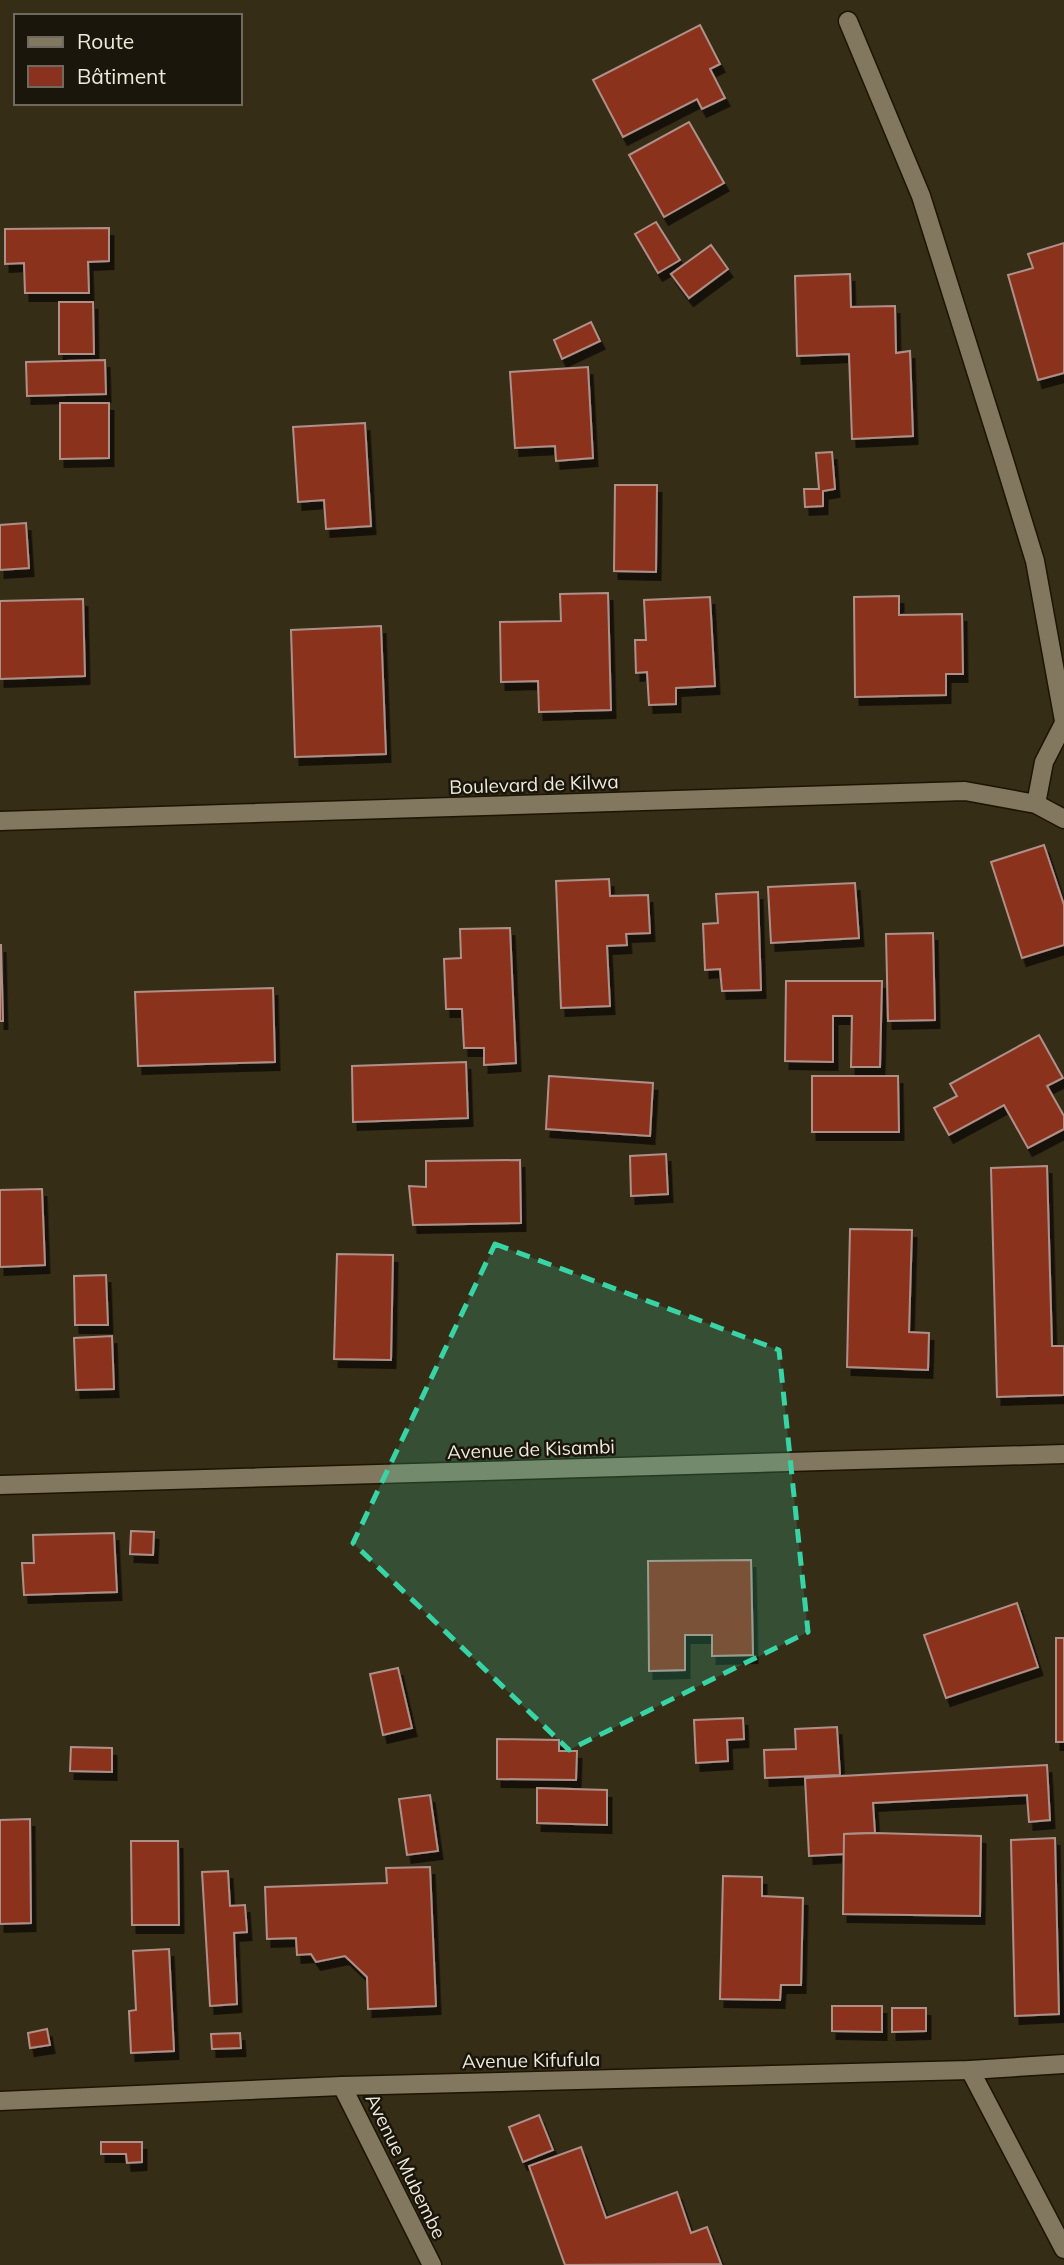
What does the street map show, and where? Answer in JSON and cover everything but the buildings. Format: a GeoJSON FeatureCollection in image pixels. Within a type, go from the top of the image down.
{"type":"FeatureCollection","features":[{"type":"Feature","properties":{"kind":"street"},"geometry":{"type":"LineString","coordinates":[[848,21],[921,196],[1035,561],[1064,722],[1044,762],[1037,804]]}},
{"type":"Feature","properties":{"kind":"street","name":"Boulevard de Kilwa"},"geometry":{"type":"LineString","coordinates":[[0,821],[965,790],[1037,804],[1064,819]]}},
{"type":"Feature","properties":{"kind":"street","name":"Avenue de Kisambi"},"geometry":{"type":"LineString","coordinates":[[0,1485],[1064,1454]]}},
{"type":"Feature","properties":{"kind":"street","name":"Avenue Kifufula"},"geometry":{"type":"LineString","coordinates":[[0,2101],[342,2086],[970,2070],[1064,2064]]}},
{"type":"Feature","properties":{"kind":"street"},"geometry":{"type":"LineString","coordinates":[[970,2070],[1064,2249]]}},
{"type":"Feature","properties":{"kind":"street","name":"Avenue Mubembe"},"geometry":{"type":"LineString","coordinates":[[342,2086],[432,2265]]}},
{"type":"Feature","properties":{"kind":"highlighted area"},"geometry":{"type":"Polygon","coordinates":[[[495,1244],[779,1350],[808,1632],[569,1750],[353,1543],[495,1244]]]}}]}
